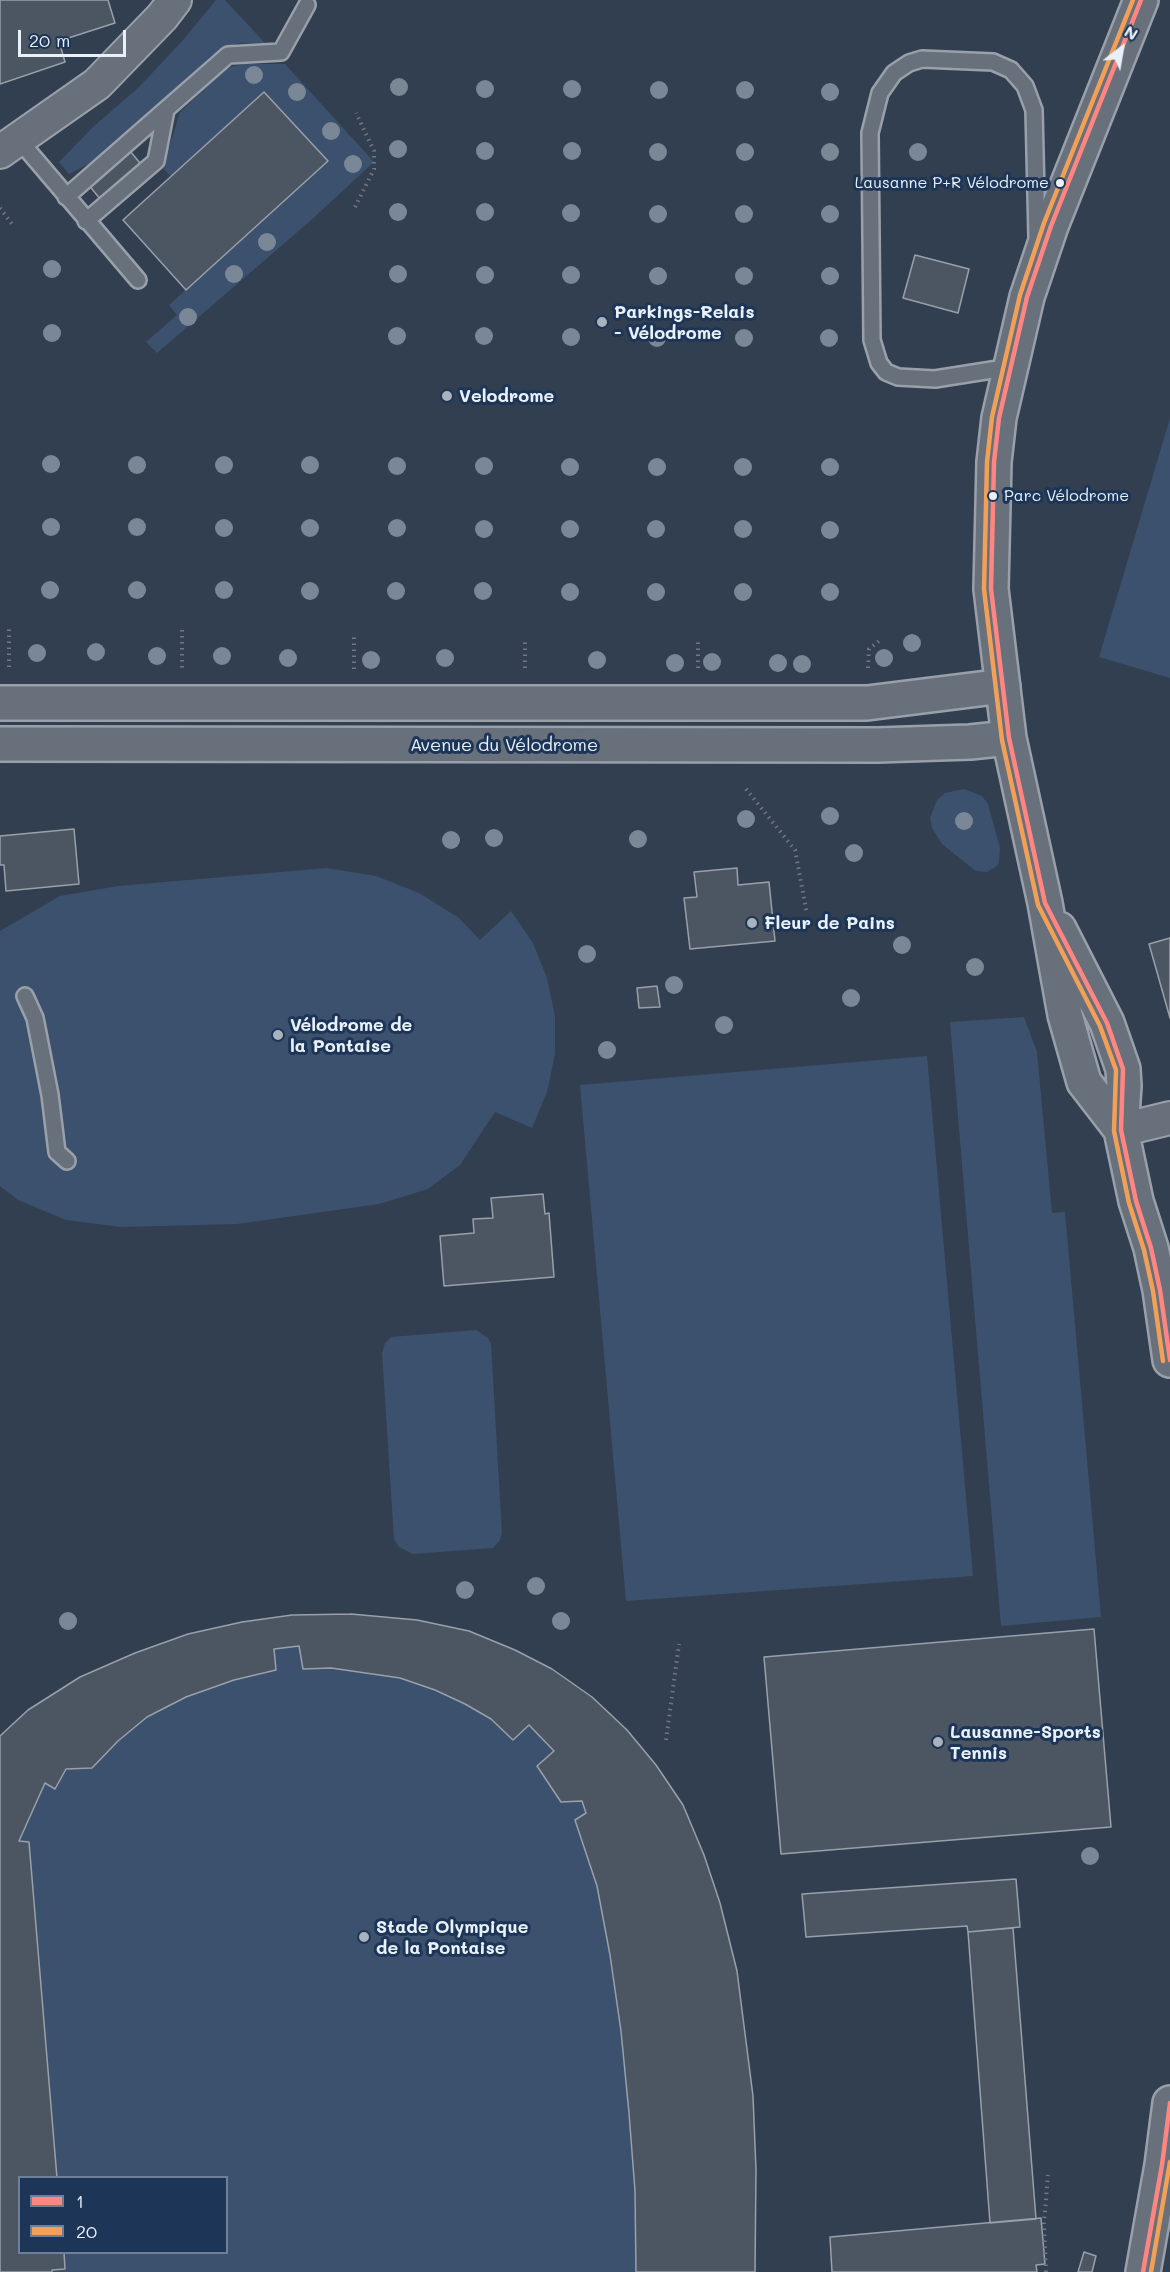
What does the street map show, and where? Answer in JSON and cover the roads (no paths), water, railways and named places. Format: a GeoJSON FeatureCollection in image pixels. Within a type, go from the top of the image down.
{"type":"FeatureCollection","features":[{"type":"Feature","properties":{"kind":"street"},"geometry":{"type":"LineString","coordinates":[[9,146],[97,84],[162,17],[175,0]]}},
{"type":"Feature","properties":{"kind":"street"},"geometry":{"type":"LineString","coordinates":[[1141,0],[1051,226],[1027,297],[999,418],[994,462],[991,589],[1009,738],[1045,903],[1098,1003],[1120,1058],[1124,1086],[1121,1130],[1136,1201],[1151,1248],[1160,1290],[1170,1360]]}},
{"type":"Feature","properties":{"kind":"street"},"geometry":{"type":"LineString","coordinates":[[0,703],[867,703],[1003,686]]}},
{"type":"Feature","properties":{"kind":"street","name":"Avenue du Vélodrome"},"geometry":{"type":"LineString","coordinates":[[0,744],[866,745],[970,742],[1009,738]]}},
{"type":"Feature","properties":{"kind":"street"},"geometry":{"type":"LineString","coordinates":[[1121,1130],[1170,1118]]}},
{"type":"Feature","properties":{"kind":"street"},"geometry":{"type":"LineString","coordinates":[[1143,2272],[1162,2165],[1170,2103]]}},
{"type":"Feature","properties":{"kind":"lane"},"geometry":{"type":"LineString","coordinates":[[66,197],[228,56],[281,52],[307,5]]}},
{"type":"Feature","properties":{"kind":"lane"},"geometry":{"type":"LineString","coordinates":[[1011,367],[935,379],[898,377],[886,372],[879,363],[872,340],[870,133],[880,93],[894,73],[909,63],[922,59],[993,62],[1011,70],[1025,86],[1034,110],[1038,266]]}},
{"type":"Feature","properties":{"kind":"lane"},"geometry":{"type":"LineString","coordinates":[[86,221],[156,161],[166,110]]}},
{"type":"Feature","properties":{"kind":"lane"},"geometry":{"type":"LineString","coordinates":[[9,146],[66,197],[138,280]]}},
{"type":"Feature","properties":{"kind":"lane"},"geometry":{"type":"LineString","coordinates":[[25,996],[35,1018],[50,1095],[57,1152],[67,1161]]}},
{"type":"Feature","properties":{"kind":"place","name":"Lausanne P+R Vélodrome"},"geometry":{"type":"Point","coordinates":[1060,183]}},
{"type":"Feature","properties":{"kind":"place","name":"Parkings-Relais - Vélodrome"},"geometry":{"type":"Point","coordinates":[602,322]}},
{"type":"Feature","properties":{"kind":"place","name":"Velodrome"},"geometry":{"type":"Point","coordinates":[447,396]}},
{"type":"Feature","properties":{"kind":"place","name":"Parc Vélodrome"},"geometry":{"type":"Point","coordinates":[993,496]}},
{"type":"Feature","properties":{"kind":"place","name":"Fleur de Pains"},"geometry":{"type":"Point","coordinates":[752,923]}},
{"type":"Feature","properties":{"kind":"place","name":"Vélodrome de la Pontaise"},"geometry":{"type":"Point","coordinates":[278,1035]}},
{"type":"Feature","properties":{"kind":"place","name":"Lausanne-Sports Tennis"},"geometry":{"type":"Point","coordinates":[938,1742]}},
{"type":"Feature","properties":{"kind":"place","name":"Stade Olympique de la Pontaise"},"geometry":{"type":"Point","coordinates":[364,1937]}}]}
